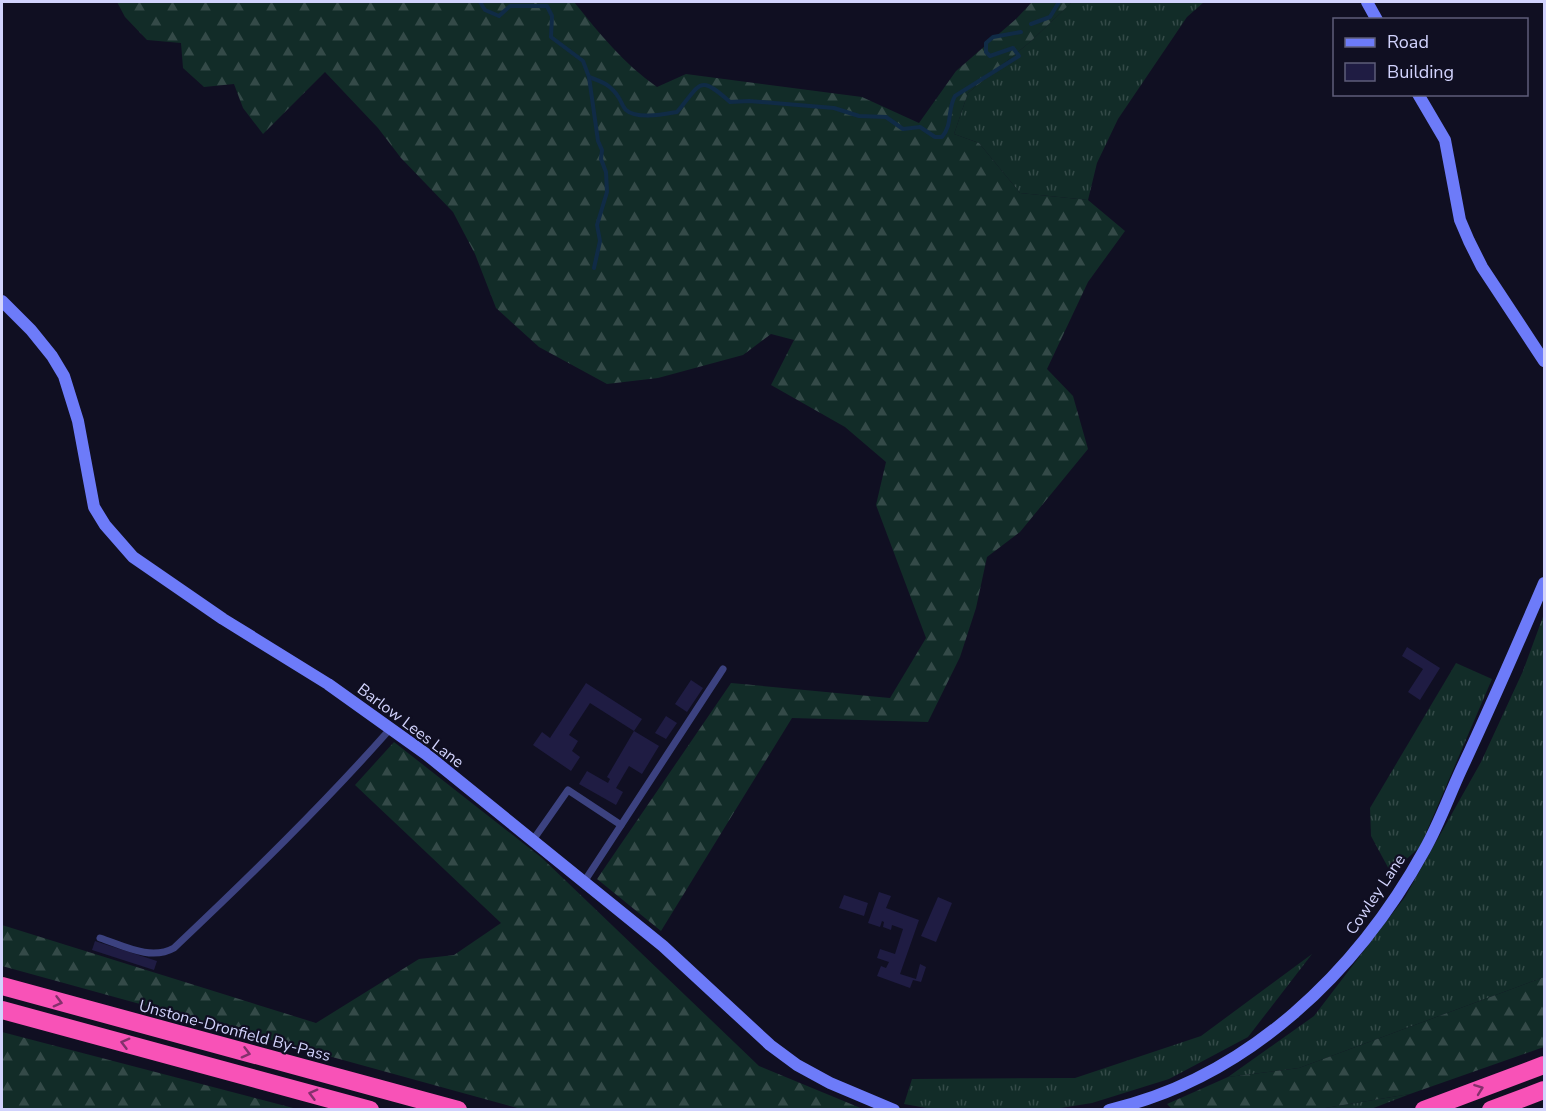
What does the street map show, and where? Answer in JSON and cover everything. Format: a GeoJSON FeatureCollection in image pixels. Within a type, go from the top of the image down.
{"type":"FeatureCollection","features":[{"type":"Feature","properties":{"kind":"highway","name":"Unstone-Dronfield By-Pass"},"geometry":{"type":"LineString","coordinates":[[2,986],[458,1110]]}},
{"type":"Feature","properties":{"kind":"highway"},"geometry":{"type":"LineString","coordinates":[[2,1010],[370,1110]]}},
{"type":"Feature","properties":{"kind":"highway"},"geometry":{"type":"LineString","coordinates":[[1424,1110],[1545,1065]]}},
{"type":"Feature","properties":{"kind":"highway"},"geometry":{"type":"LineString","coordinates":[[1491,1110],[1545,1090]]}},
{"type":"Feature","properties":{"kind":"street"},"geometry":{"type":"LineString","coordinates":[[1367,2],[1376,18]]}},
{"type":"Feature","properties":{"kind":"street"},"geometry":{"type":"LineString","coordinates":[[1419,96],[1445,140],[1452,162],[1460,220],[1468,241],[1482,267],[1545,361]]}},
{"type":"Feature","properties":{"kind":"street","name":"Barlow Lees Lane"},"geometry":{"type":"LineString","coordinates":[[2,301],[31,330],[52,356],[64,376],[78,421],[94,507],[117,540],[133,556],[223,619],[328,684],[391,728],[663,946],[770,1046],[797,1065],[830,1083],[894,1110]]}},
{"type":"Feature","properties":{"kind":"street","name":"Cowley Lane"},"geometry":{"type":"LineString","coordinates":[[1109,1110],[1168,1091],[1218,1067],[1264,1038],[1318,992],[1359,947],[1400,891],[1426,848],[1545,583]]}},
{"type":"Feature","properties":{"kind":"lane"},"geometry":{"type":"LineString","coordinates":[[584,882],[723,669]]}},
{"type":"Feature","properties":{"kind":"lane"},"geometry":{"type":"LineString","coordinates":[[100,938],[154,955],[163,954],[174,948],[352,773],[391,728]]}},
{"type":"Feature","properties":{"kind":"lane"},"geometry":{"type":"LineString","coordinates":[[533,840],[568,790],[621,825]]}},
{"type":"Feature","properties":{"kind":"green space"},"geometry":{"type":"Polygon","coordinates":[[[117,2],[574,2],[623,58],[657,87],[686,74],[862,97],[919,123],[956,71],[1016,19],[1032,2],[1072,2],[1030,42],[968,93],[954,134],[979,143],[1020,193],[1088,200],[1125,231],[1088,282],[1047,369],[1073,396],[1088,449],[1020,532],[987,557],[976,608],[960,657],[928,722],[792,718],[661,931],[597,879],[731,683],[890,698],[926,638],[876,505],[886,462],[845,427],[771,385],[794,340],[771,334],[743,355],[658,378],[607,384],[539,347],[496,308],[475,254],[453,212],[401,158],[378,128],[325,72],[263,134],[243,108],[234,84],[204,87],[183,68],[181,43],[147,40],[125,17],[117,2]]]}},
{"type":"Feature","properties":{"kind":"green space"},"geometry":{"type":"Polygon","coordinates":[[[1072,2],[1204,2],[1187,17],[1118,119],[1097,163],[1088,200],[1020,193],[979,143],[954,134],[968,93],[1030,42],[1072,2]]]}},
{"type":"Feature","properties":{"kind":"green space"},"geometry":{"type":"Polygon","coordinates":[[[1544,614],[1544,977],[1299,1068],[1228,1077],[1314,1016],[1405,897],[1481,762],[1523,671],[1544,614]]]}},
{"type":"Feature","properties":{"kind":"green space"},"geometry":{"type":"Polygon","coordinates":[[[1456,663],[1492,679],[1420,847],[1391,873],[1371,836],[1370,808],[1456,663]]]}},
{"type":"Feature","properties":{"kind":"green space"},"geometry":{"type":"Polygon","coordinates":[[[394,742],[542,858],[759,1066],[863,1109],[521,1109],[2,966],[2,925],[316,1023],[419,959],[454,955],[501,923],[355,785],[394,742]]]}},
{"type":"Feature","properties":{"kind":"green space"},"geometry":{"type":"Polygon","coordinates":[[[1312,954],[1248,1037],[1169,1079],[1092,1103],[1055,1109],[938,1110],[904,1104],[912,1079],[1075,1078],[1201,1036],[1312,954]]]}},
{"type":"Feature","properties":{"kind":"green space"},"geometry":{"type":"Polygon","coordinates":[[[1544,977],[1544,1047],[1410,1094],[1319,1109],[1173,1110],[1167,1104],[1228,1077],[1299,1068],[1544,977]]]}},
{"type":"Feature","properties":{"kind":"green space"},"geometry":{"type":"Polygon","coordinates":[[[2,1032],[297,1109],[2,1109],[2,1032]]]}},
{"type":"Feature","properties":{"kind":"green space"},"geometry":{"type":"Polygon","coordinates":[[[1410,1094],[1371,1109],[1319,1109],[1410,1094]]]}},
{"type":"Feature","properties":{"kind":"building"},"geometry":{"type":"Polygon","coordinates":[[[1407,647],[1440,668],[1420,700],[1408,692],[1423,669],[1402,656],[1407,647]]]}},
{"type":"Feature","properties":{"kind":"building"},"geometry":{"type":"Polygon","coordinates":[[[691,680],[703,688],[687,712],[675,704],[691,680]]]}},
{"type":"Feature","properties":{"kind":"building"},"geometry":{"type":"Polygon","coordinates":[[[586,683],[642,719],[634,731],[590,703],[569,735],[578,741],[572,751],[580,757],[571,771],[533,745],[542,732],[550,738],[586,683]]]}},
{"type":"Feature","properties":{"kind":"building"},"geometry":{"type":"Polygon","coordinates":[[[666,716],[677,723],[666,739],[655,733],[666,716]]]}},
{"type":"Feature","properties":{"kind":"building"},"geometry":{"type":"Polygon","coordinates":[[[634,731],[659,746],[642,774],[629,766],[616,788],[623,792],[616,805],[579,784],[587,771],[608,783],[610,779],[607,777],[634,731]]]}},
{"type":"Feature","properties":{"kind":"building"},"geometry":{"type":"Polygon","coordinates":[[[879,892],[891,896],[886,908],[919,920],[900,974],[916,979],[920,964],[926,967],[921,982],[913,980],[910,988],[877,976],[881,966],[886,968],[889,962],[877,958],[880,949],[895,954],[903,929],[892,925],[891,930],[883,927],[884,922],[882,921],[880,927],[868,923],[879,892]]]}},
{"type":"Feature","properties":{"kind":"building"},"geometry":{"type":"Polygon","coordinates":[[[844,895],[868,903],[864,916],[839,908],[844,895]]]}},
{"type":"Feature","properties":{"kind":"building"},"geometry":{"type":"Polygon","coordinates":[[[938,897],[952,903],[936,942],[921,936],[938,897]]]}},
{"type":"Feature","properties":{"kind":"building"},"geometry":{"type":"Polygon","coordinates":[[[95,941],[157,961],[154,970],[92,950],[95,941]]]}},
{"type":"Feature","properties":{"kind":"waterway"},"geometry":{"type":"LineString","coordinates":[[480,2],[485,10],[499,16],[510,6],[547,6],[552,16],[551,37],[583,61],[589,77],[610,87],[625,109],[637,115],[677,112],[696,89],[705,85],[712,87],[730,102],[749,101],[834,108],[859,116],[886,117],[903,129],[920,127],[935,137],[942,137],[945,132],[955,96],[1019,56],[1013,48],[990,56],[986,52],[986,43],[993,37],[1021,32]]}},
{"type":"Feature","properties":{"kind":"waterway"},"geometry":{"type":"LineString","coordinates":[[1031,24],[1050,17],[1059,2]]}},
{"type":"Feature","properties":{"kind":"waterway"},"geometry":{"type":"LineString","coordinates":[[589,77],[598,141],[602,150],[601,159],[606,172],[607,192],[597,225],[600,241],[594,268]]}}]}
